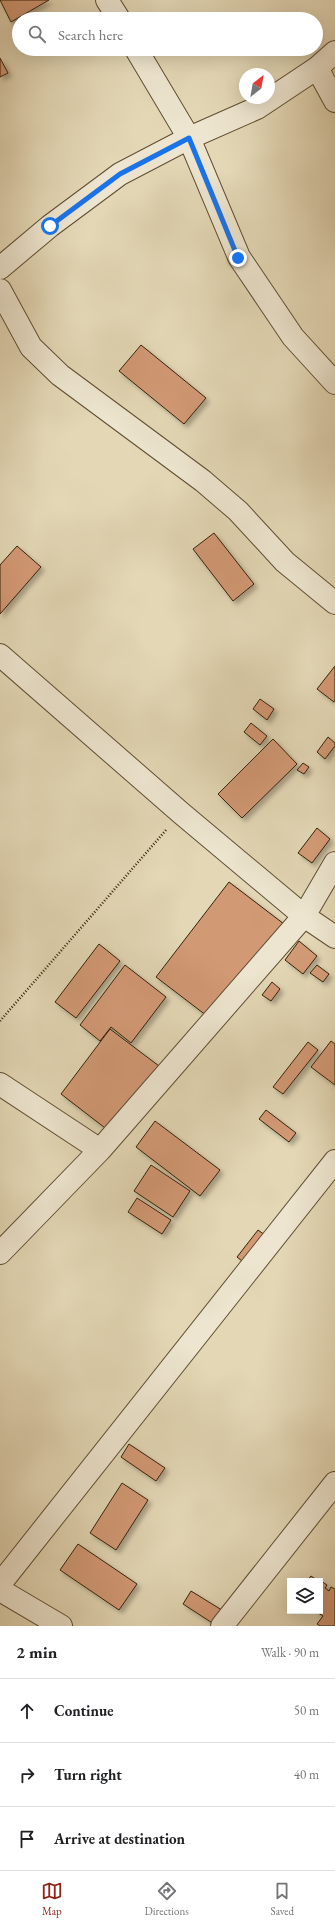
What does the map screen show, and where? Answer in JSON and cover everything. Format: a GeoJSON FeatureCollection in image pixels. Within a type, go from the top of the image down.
{"type":"FeatureCollection","features":[{"type":"Feature","properties":{"kind":"street"},"geometry":{"type":"LineString","coordinates":[[108,0],[115,12]]}},
{"type":"Feature","properties":{"kind":"street"},"geometry":{"type":"LineString","coordinates":[[0,268],[50,226],[120,174],[189,138],[257,108],[317,68],[335,52]]}},
{"type":"Feature","properties":{"kind":"street"},"geometry":{"type":"LineString","coordinates":[[140,56],[189,138],[238,258],[293,337],[335,383]]}},
{"type":"Feature","properties":{"kind":"street"},"geometry":{"type":"LineString","coordinates":[[317,68],[335,101]]}},
{"type":"Feature","properties":{"kind":"street"},"geometry":{"type":"LineString","coordinates":[[0,290],[6,319],[31,347],[60,375],[203,481],[238,511],[285,562],[335,603]]}},
{"type":"Feature","properties":{"kind":"street"},"geometry":{"type":"LineString","coordinates":[[0,655],[181,813],[304,916],[335,937]]}},
{"type":"Feature","properties":{"kind":"street"},"geometry":{"type":"LineString","coordinates":[[0,1253],[100,1150],[304,916],[335,864]]}},
{"type":"Feature","properties":{"kind":"street"},"geometry":{"type":"LineString","coordinates":[[0,1084],[100,1150]]}},
{"type":"Feature","properties":{"kind":"street"},"geometry":{"type":"LineString","coordinates":[[0,1584],[335,1161]]}},
{"type":"Feature","properties":{"kind":"street"},"geometry":{"type":"LineString","coordinates":[[222,1626],[335,1483]]}},
{"type":"Feature","properties":{"kind":"street"},"geometry":{"type":"LineString","coordinates":[[0,1590],[60,1626]]}},
{"type":"Feature","properties":{"kind":"path"},"geometry":{"type":"LineString","coordinates":[[0,1021],[181,813]]}},
{"type":"Feature","properties":{"kind":"building"},"geometry":{"type":"Polygon","coordinates":[[[0,0],[49,0],[28,12],[12,12],[11,22],[0,0]]]}},
{"type":"Feature","properties":{"kind":"building"},"geometry":{"type":"Polygon","coordinates":[[[0,58],[8,73],[0,77],[0,58]]]}},
{"type":"Feature","properties":{"kind":"building"},"geometry":{"type":"Polygon","coordinates":[[[141,345],[206,398],[184,424],[119,371],[141,345]]]}},
{"type":"Feature","properties":{"kind":"building"},"geometry":{"type":"Polygon","coordinates":[[[214,533],[254,584],[233,601],[193,549],[214,533]]]}},
{"type":"Feature","properties":{"kind":"building"},"geometry":{"type":"Polygon","coordinates":[[[17,546],[41,567],[0,614],[0,565],[17,546]]]}},
{"type":"Feature","properties":{"kind":"building"},"geometry":{"type":"Polygon","coordinates":[[[335,666],[335,700],[334,702],[317,689],[335,666]]]}},
{"type":"Feature","properties":{"kind":"building"},"geometry":{"type":"Polygon","coordinates":[[[260,699],[274,709],[267,720],[253,709],[260,699]]]}},
{"type":"Feature","properties":{"kind":"building"},"geometry":{"type":"Polygon","coordinates":[[[251,723],[267,736],[260,745],[244,732],[251,723]]]}},
{"type":"Feature","properties":{"kind":"building"},"geometry":{"type":"Polygon","coordinates":[[[328,737],[335,743],[335,746],[325,759],[317,752],[328,737]]]}},
{"type":"Feature","properties":{"kind":"building"},"geometry":{"type":"Polygon","coordinates":[[[273,739],[297,764],[242,818],[218,794],[273,739]]]}},
{"type":"Feature","properties":{"kind":"building"},"geometry":{"type":"Polygon","coordinates":[[[303,763],[309,767],[304,774],[297,770],[303,763]]]}},
{"type":"Feature","properties":{"kind":"building"},"geometry":{"type":"Polygon","coordinates":[[[317,828],[330,839],[312,863],[298,853],[317,828]]]}},
{"type":"Feature","properties":{"kind":"building"},"geometry":{"type":"Polygon","coordinates":[[[229,882],[284,924],[211,1019],[156,977],[229,882]]]}},
{"type":"Feature","properties":{"kind":"building"},"geometry":{"type":"Polygon","coordinates":[[[299,941],[317,956],[303,974],[285,960],[299,941]]]}},
{"type":"Feature","properties":{"kind":"building"},"geometry":{"type":"Polygon","coordinates":[[[99,944],[120,961],[76,1018],[55,1002],[99,944]]]}},
{"type":"Feature","properties":{"kind":"building"},"geometry":{"type":"Polygon","coordinates":[[[125,965],[166,997],[131,1043],[111,1027],[100,1041],[80,1025],[125,965]]]}},
{"type":"Feature","properties":{"kind":"building"},"geometry":{"type":"Polygon","coordinates":[[[317,965],[329,974],[323,982],[310,973],[317,965]]]}},
{"type":"Feature","properties":{"kind":"building"},"geometry":{"type":"Polygon","coordinates":[[[272,982],[280,989],[271,1001],[262,995],[272,982]]]}},
{"type":"Feature","properties":{"kind":"building"},"geometry":{"type":"Polygon","coordinates":[[[110,1029],[159,1066],[109,1131],[61,1094],[110,1029]]]}},
{"type":"Feature","properties":{"kind":"building"},"geometry":{"type":"Polygon","coordinates":[[[331,1041],[335,1044],[335,1085],[311,1067],[331,1041]]]}},
{"type":"Feature","properties":{"kind":"building"},"geometry":{"type":"Polygon","coordinates":[[[308,1042],[318,1050],[283,1094],[273,1087],[308,1042]]]}},
{"type":"Feature","properties":{"kind":"building"},"geometry":{"type":"Polygon","coordinates":[[[266,1110],[296,1133],[289,1142],[259,1119],[266,1110]]]}},
{"type":"Feature","properties":{"kind":"building"},"geometry":{"type":"Polygon","coordinates":[[[155,1121],[220,1170],[200,1196],[136,1147],[155,1121]]]}},
{"type":"Feature","properties":{"kind":"building"},"geometry":{"type":"Polygon","coordinates":[[[151,1165],[190,1191],[173,1217],[134,1191],[151,1165]]]}},
{"type":"Feature","properties":{"kind":"building"},"geometry":{"type":"Polygon","coordinates":[[[137,1198],[171,1220],[162,1234],[128,1212],[137,1198]]]}},
{"type":"Feature","properties":{"kind":"building"},"geometry":{"type":"Polygon","coordinates":[[[258,1230],[269,1238],[247,1265],[237,1257],[258,1230]]]}},
{"type":"Feature","properties":{"kind":"building"},"geometry":{"type":"Polygon","coordinates":[[[129,1444],[165,1468],[156,1481],[121,1457],[129,1444]]]}},
{"type":"Feature","properties":{"kind":"building"},"geometry":{"type":"Polygon","coordinates":[[[122,1483],[148,1500],[116,1550],[90,1533],[122,1483]]]}},
{"type":"Feature","properties":{"kind":"building"},"geometry":{"type":"Polygon","coordinates":[[[78,1544],[137,1584],[119,1610],[60,1570],[78,1544]]]}},
{"type":"Feature","properties":{"kind":"building"},"geometry":{"type":"Polygon","coordinates":[[[323,1582],[327,1585],[325,1588],[329,1591],[331,1587],[335,1589],[335,1626],[320,1626],[317,1624],[323,1616],[320,1614],[323,1614],[323,1582]]]}},
{"type":"Feature","properties":{"kind":"building"},"geometry":{"type":"Polygon","coordinates":[[[191,1591],[225,1612],[217,1626],[183,1604],[191,1591]]]}},
{"type":"Feature","properties":{"kind":"route"},"geometry":{"type":"LineString","coordinates":[[50,226],[120,174],[189,138],[238,258]]}}]}
